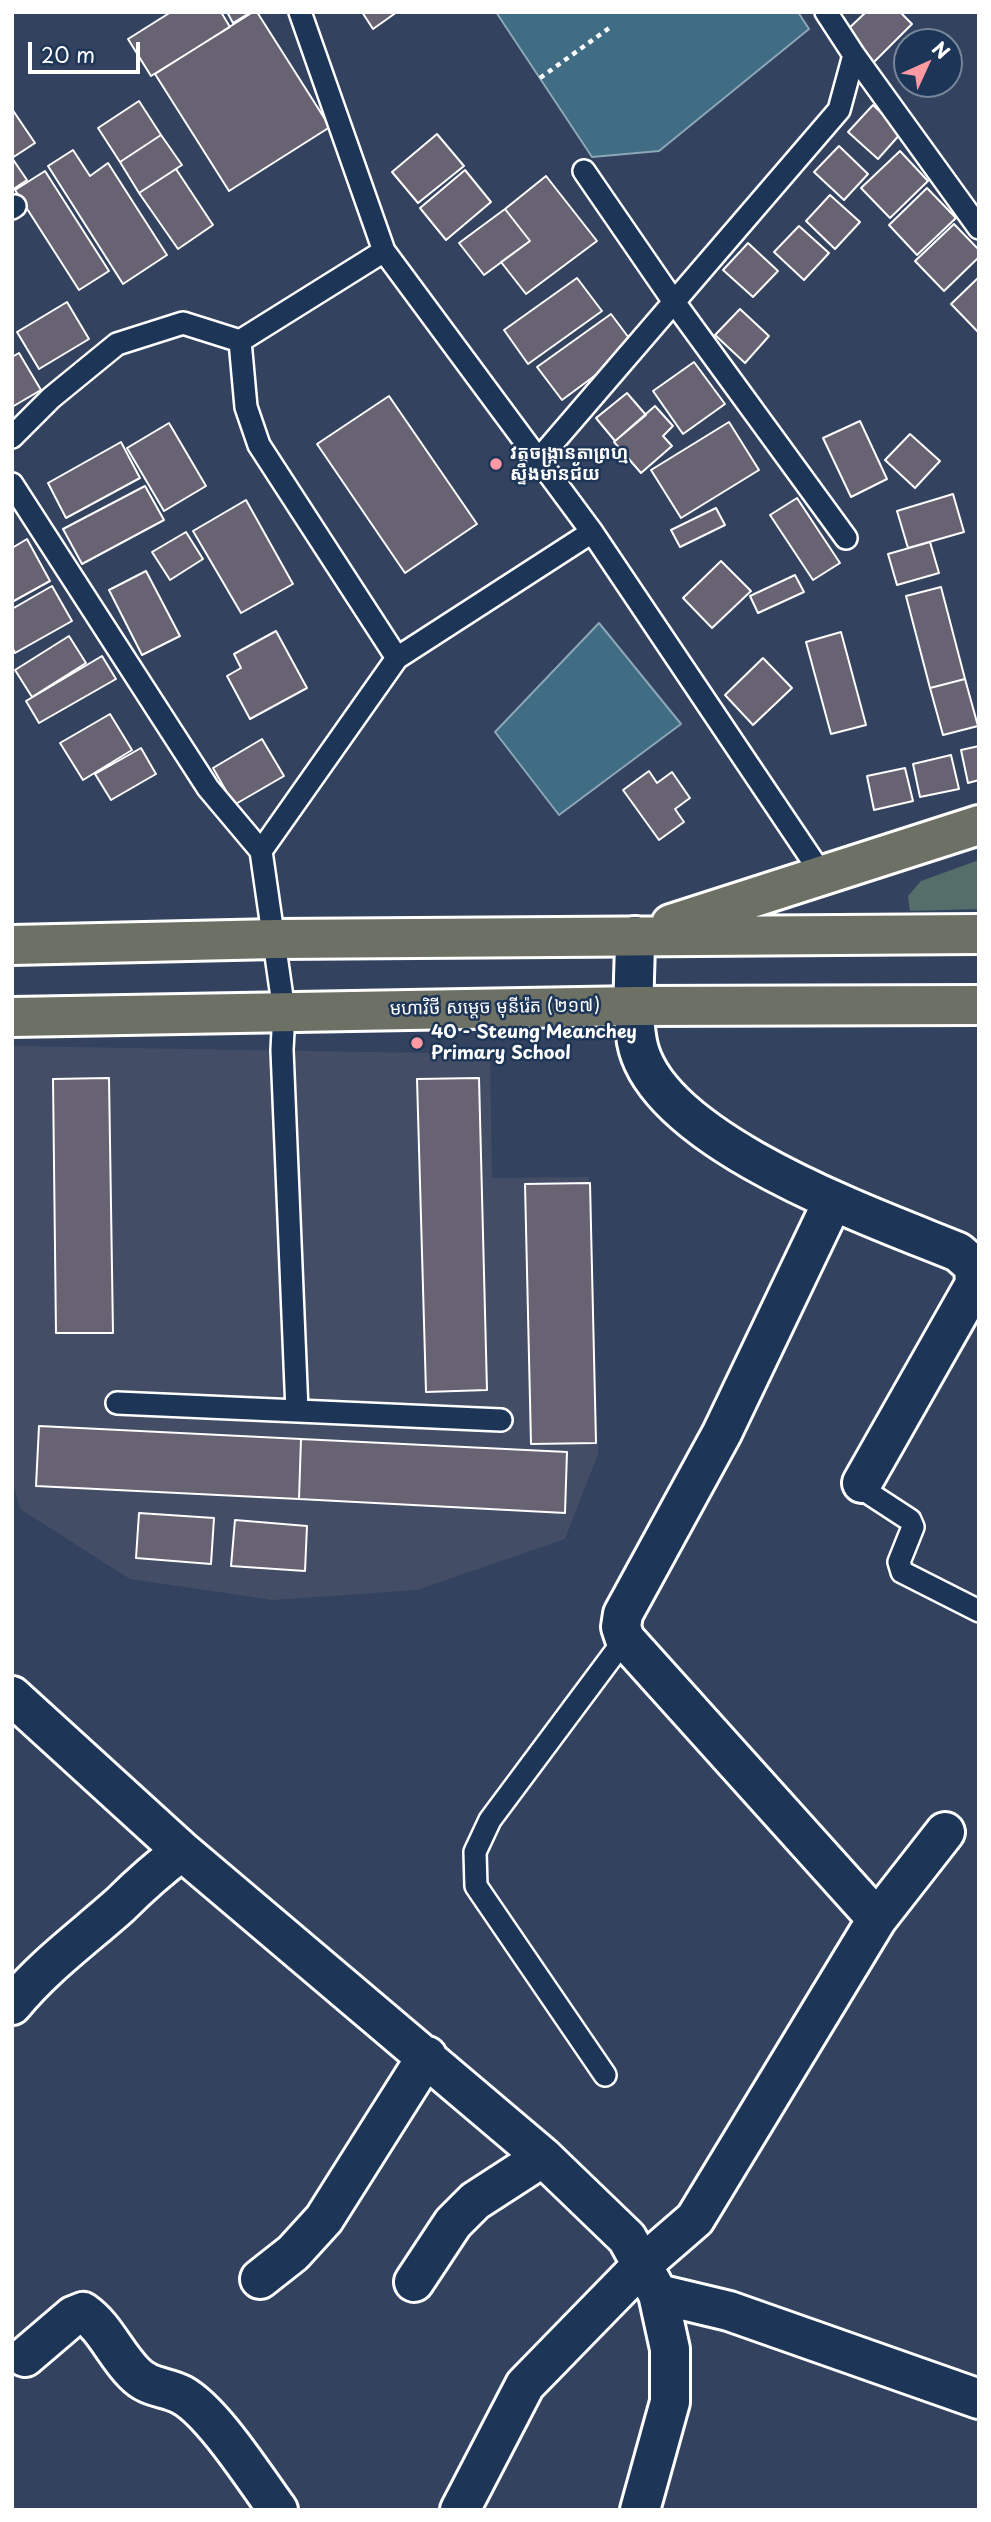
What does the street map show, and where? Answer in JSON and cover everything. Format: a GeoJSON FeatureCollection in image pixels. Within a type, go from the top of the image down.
{"type":"FeatureCollection","features":[{"type":"Feature","properties":{"kind":"main road"},"geometry":{"type":"LineString","coordinates":[[635,936],[979,825]]}},
{"type":"Feature","properties":{"kind":"main road"},"geometry":{"type":"LineString","coordinates":[[12,945],[276,939],[979,934]]}},
{"type":"Feature","properties":{"kind":"main road","name":"មហាវិថី សម្តេច មុនីរ៉េត (២១៧)"},"geometry":{"type":"LineString","coordinates":[[12,1017],[636,1006],[979,1005]]}},
{"type":"Feature","properties":{"kind":"street"},"geometry":{"type":"LineString","coordinates":[[635,936],[637,1044],[654,1080],[688,1115],[741,1155],[834,1201],[958,1252],[974,1266],[975,1284],[862,1483]]}},
{"type":"Feature","properties":{"kind":"street"},"geometry":{"type":"LineString","coordinates":[[834,1201],[722,1433],[623,1614],[621,1627],[625,1639],[877,1919]]}},
{"type":"Feature","properties":{"kind":"street"},"geometry":{"type":"LineString","coordinates":[[12,1696],[182,1851],[543,2157],[627,2238],[650,2279],[670,2349],[670,2402],[640,2510]]}},
{"type":"Feature","properties":{"kind":"street"},"geometry":{"type":"LineString","coordinates":[[460,2510],[525,2385],[650,2279],[695,2219],[877,1919],[945,1832]]}},
{"type":"Feature","properties":{"kind":"street"},"geometry":{"type":"LineString","coordinates":[[12,2005],[35,1977],[120,1904],[148,1876],[182,1851]]}},
{"type":"Feature","properties":{"kind":"street"},"geometry":{"type":"LineString","coordinates":[[260,2279],[293,2253],[324,2219],[427,2056]]}},
{"type":"Feature","properties":{"kind":"street"},"geometry":{"type":"LineString","coordinates":[[414,2283],[453,2223],[475,2201],[543,2157]]}},
{"type":"Feature","properties":{"kind":"street"},"geometry":{"type":"LineString","coordinates":[[650,2279],[729,2311],[979,2399]]}},
{"type":"Feature","properties":{"kind":"street"},"geometry":{"type":"LineString","coordinates":[[25,2357],[73,2316],[83,2312],[93,2319],[134,2374],[151,2387],[181,2395],[205,2414],[278,2510]]}},
{"type":"Feature","properties":{"kind":"lane"},"geometry":{"type":"LineString","coordinates":[[300,12],[384,251],[592,532],[823,876]]}},
{"type":"Feature","properties":{"kind":"lane"},"geometry":{"type":"LineString","coordinates":[[826,12],[979,228]]}},
{"type":"Feature","properties":{"kind":"lane"},"geometry":{"type":"LineString","coordinates":[[539,458],[839,110],[854,55]]}},
{"type":"Feature","properties":{"kind":"lane"},"geometry":{"type":"LineString","coordinates":[[584,170],[674,302],[846,538]]}},
{"type":"Feature","properties":{"kind":"lane"},"geometry":{"type":"LineString","coordinates":[[12,437],[51,398],[117,344],[183,323],[240,341],[384,251]]}},
{"type":"Feature","properties":{"kind":"lane"},"geometry":{"type":"LineString","coordinates":[[240,341],[246,407],[259,445],[397,658]]}},
{"type":"Feature","properties":{"kind":"lane"},"geometry":{"type":"LineString","coordinates":[[12,484],[208,788],[261,851],[276,939],[284,1011],[282,1051],[297,1411]]}},
{"type":"Feature","properties":{"kind":"lane"},"geometry":{"type":"LineString","coordinates":[[261,851],[397,658],[592,532]]}},
{"type":"Feature","properties":{"kind":"lane"},"geometry":{"type":"LineString","coordinates":[[117,1403],[501,1420]]}},
{"type":"Feature","properties":{"kind":"lane"},"geometry":{"type":"LineString","coordinates":[[862,1483],[864,1490],[910,1520],[913,1527],[899,1562],[902,1572],[979,1611]]}},
{"type":"Feature","properties":{"kind":"lane"},"geometry":{"type":"LineString","coordinates":[[605,2075],[476,1886],[475,1852],[490,1820],[625,1639]]}},
{"type":"Feature","properties":{"kind":"path"},"geometry":{"type":"LineString","coordinates":[[540,78],[612,26]]}},
{"type":"Feature","properties":{"kind":"shaded area"},"geometry":{"type":"Polygon","coordinates":[[[496,12],[798,12],[809,29],[659,151],[592,157],[496,12]]]}},
{"type":"Feature","properties":{"kind":"shaded area"},"geometry":{"type":"Polygon","coordinates":[[[599,623],[681,724],[559,815],[495,732],[599,623]]]}},
{"type":"Feature","properties":{"kind":"shaded area"},"geometry":{"type":"Polygon","coordinates":[[[12,1046],[490,1054],[492,1178],[588,1177],[590,1183],[598,1454],[565,1539],[417,1590],[273,1600],[130,1579],[20,1509],[12,1478],[12,1046]]]}},
{"type":"Feature","properties":{"kind":"green space"},"geometry":{"type":"Polygon","coordinates":[[[979,860],[979,909],[910,911],[908,896],[921,881],[979,860]]]}},
{"type":"Feature","properties":{"kind":"building"},"geometry":{"type":"Polygon","coordinates":[[[171,12],[221,12],[230,27],[151,76],[128,39],[171,12]]]}},
{"type":"Feature","properties":{"kind":"building"},"geometry":{"type":"Polygon","coordinates":[[[227,12],[251,12],[233,23],[227,12]]]}},
{"type":"Feature","properties":{"kind":"building"},"geometry":{"type":"Polygon","coordinates":[[[257,12],[330,127],[229,191],[155,74],[257,12]]]}},
{"type":"Feature","properties":{"kind":"building"},"geometry":{"type":"Polygon","coordinates":[[[362,12],[397,12],[373,29],[362,12]]]}},
{"type":"Feature","properties":{"kind":"building"},"geometry":{"type":"Polygon","coordinates":[[[866,12],[900,12],[912,24],[908,28],[893,28],[893,43],[874,62],[845,32],[866,12]]]}},
{"type":"Feature","properties":{"kind":"building"},"geometry":{"type":"Polygon","coordinates":[[[139,101],[161,135],[120,162],[98,128],[139,101]]]}},
{"type":"Feature","properties":{"kind":"building"},"geometry":{"type":"Polygon","coordinates":[[[873,105],[902,132],[878,159],[848,132],[873,105]]]}},
{"type":"Feature","properties":{"kind":"building"},"geometry":{"type":"Polygon","coordinates":[[[12,109],[35,143],[12,158],[12,109]]]}},
{"type":"Feature","properties":{"kind":"building"},"geometry":{"type":"Polygon","coordinates":[[[437,134],[464,166],[418,203],[392,172],[437,134]]]}},
{"type":"Feature","properties":{"kind":"building"},"geometry":{"type":"Polygon","coordinates":[[[161,135],[182,165],[139,193],[120,162],[161,135]]]}},
{"type":"Feature","properties":{"kind":"building"},"geometry":{"type":"Polygon","coordinates":[[[839,146],[868,174],[844,200],[814,172],[839,146]]]}},
{"type":"Feature","properties":{"kind":"building"},"geometry":{"type":"Polygon","coordinates":[[[73,150],[90,176],[108,163],[167,255],[123,284],[48,166],[73,150]]]}},
{"type":"Feature","properties":{"kind":"building"},"geometry":{"type":"Polygon","coordinates":[[[900,151],[928,181],[890,218],[861,188],[900,151]]]}},
{"type":"Feature","properties":{"kind":"building"},"geometry":{"type":"Polygon","coordinates":[[[12,158],[27,180],[12,190],[12,158]]]}},
{"type":"Feature","properties":{"kind":"building"},"geometry":{"type":"Polygon","coordinates":[[[176,169],[213,225],[178,249],[139,193],[176,169]]]}},
{"type":"Feature","properties":{"kind":"building"},"geometry":{"type":"Polygon","coordinates":[[[465,170],[491,202],[446,240],[420,208],[465,170]]]}},
{"type":"Feature","properties":{"kind":"building"},"geometry":{"type":"Polygon","coordinates":[[[45,171],[109,271],[79,290],[15,190],[45,171]]]}},
{"type":"Feature","properties":{"kind":"building"},"geometry":{"type":"Polygon","coordinates":[[[546,176],[597,241],[526,294],[501,262],[530,241],[505,209],[546,176]]]}},
{"type":"Feature","properties":{"kind":"building"},"geometry":{"type":"Polygon","coordinates":[[[927,188],[956,218],[917,255],[889,225],[927,188]]]}},
{"type":"Feature","properties":{"kind":"building"},"geometry":{"type":"Polygon","coordinates":[[[830,195],[860,222],[835,249],[806,221],[830,195]]]}},
{"type":"Feature","properties":{"kind":"building"},"geometry":{"type":"Polygon","coordinates":[[[505,209],[530,241],[484,275],[459,243],[505,209]]]}},
{"type":"Feature","properties":{"kind":"building"},"geometry":{"type":"Polygon","coordinates":[[[954,224],[979,250],[979,257],[944,291],[915,261],[954,224]]]}},
{"type":"Feature","properties":{"kind":"building"},"geometry":{"type":"Polygon","coordinates":[[[799,226],[829,253],[804,280],[774,252],[799,226]]]}},
{"type":"Feature","properties":{"kind":"building"},"geometry":{"type":"Polygon","coordinates":[[[748,243],[778,271],[753,297],[723,270],[748,243]]]}},
{"type":"Feature","properties":{"kind":"building"},"geometry":{"type":"Polygon","coordinates":[[[979,277],[979,333],[951,304],[979,277]]]}},
{"type":"Feature","properties":{"kind":"building"},"geometry":{"type":"Polygon","coordinates":[[[577,278],[602,311],[528,364],[504,330],[577,278]]]}},
{"type":"Feature","properties":{"kind":"building"},"geometry":{"type":"Polygon","coordinates":[[[67,302],[89,339],[39,369],[17,332],[67,302]]]}},
{"type":"Feature","properties":{"kind":"building"},"geometry":{"type":"Polygon","coordinates":[[[740,309],[769,336],[745,363],[715,335],[740,309]]]}},
{"type":"Feature","properties":{"kind":"building"},"geometry":{"type":"Polygon","coordinates":[[[611,314],[635,346],[562,400],[537,367],[611,314]]]}},
{"type":"Feature","properties":{"kind":"building"},"geometry":{"type":"Polygon","coordinates":[[[19,353],[41,390],[12,407],[12,357],[19,353]]]}},
{"type":"Feature","properties":{"kind":"building"},"geometry":{"type":"Polygon","coordinates":[[[694,362],[725,404],[683,434],[653,391],[694,362]]]}},
{"type":"Feature","properties":{"kind":"building"},"geometry":{"type":"Polygon","coordinates":[[[627,393],[646,415],[615,441],[596,418],[627,393]]]}},
{"type":"Feature","properties":{"kind":"building"},"geometry":{"type":"Polygon","coordinates":[[[389,396],[477,524],[405,573],[317,444],[389,396]]]}},
{"type":"Feature","properties":{"kind":"building"},"geometry":{"type":"Polygon","coordinates":[[[655,406],[673,426],[663,436],[672,446],[641,473],[614,442],[655,406]]]}},
{"type":"Feature","properties":{"kind":"building"},"geometry":{"type":"Polygon","coordinates":[[[860,421],[887,479],[851,497],[823,438],[860,421]]]}},
{"type":"Feature","properties":{"kind":"building"},"geometry":{"type":"Polygon","coordinates":[[[729,422],[759,470],[681,518],[651,470],[729,422]]]}},
{"type":"Feature","properties":{"kind":"building"},"geometry":{"type":"Polygon","coordinates":[[[169,423],[206,486],[164,511],[127,448],[169,423]]]}},
{"type":"Feature","properties":{"kind":"building"},"geometry":{"type":"Polygon","coordinates":[[[910,434],[940,461],[915,488],[885,460],[910,434]]]}},
{"type":"Feature","properties":{"kind":"building"},"geometry":{"type":"Polygon","coordinates":[[[121,442],[140,478],[66,518],[48,483],[121,442]]]}},
{"type":"Feature","properties":{"kind":"building"},"geometry":{"type":"Polygon","coordinates":[[[145,486],[164,520],[82,564],[63,529],[145,486]]]}},
{"type":"Feature","properties":{"kind":"building"},"geometry":{"type":"Polygon","coordinates":[[[953,494],[964,532],[908,548],[897,511],[953,494]]]}},
{"type":"Feature","properties":{"kind":"building"},"geometry":{"type":"Polygon","coordinates":[[[797,498],[840,563],[813,580],[770,515],[797,498]]]}},
{"type":"Feature","properties":{"kind":"building"},"geometry":{"type":"Polygon","coordinates":[[[246,500],[293,584],[241,613],[193,531],[246,500]]]}},
{"type":"Feature","properties":{"kind":"building"},"geometry":{"type":"Polygon","coordinates":[[[716,508],[725,525],[680,547],[671,530],[716,508]]]}},
{"type":"Feature","properties":{"kind":"building"},"geometry":{"type":"Polygon","coordinates":[[[186,532],[203,559],[170,580],[152,552],[186,532]]]}},
{"type":"Feature","properties":{"kind":"building"},"geometry":{"type":"Polygon","coordinates":[[[27,539],[50,581],[12,602],[12,548],[27,539]]]}},
{"type":"Feature","properties":{"kind":"building"},"geometry":{"type":"Polygon","coordinates":[[[930,542],[939,573],[897,585],[888,554],[930,542]]]}},
{"type":"Feature","properties":{"kind":"building"},"geometry":{"type":"Polygon","coordinates":[[[721,561],[751,591],[712,628],[683,598],[721,561]]]}},
{"type":"Feature","properties":{"kind":"building"},"geometry":{"type":"Polygon","coordinates":[[[146,571],[180,636],[142,655],[109,590],[146,571]]]}},
{"type":"Feature","properties":{"kind":"building"},"geometry":{"type":"Polygon","coordinates":[[[795,575],[804,592],[758,613],[750,596],[795,575]]]}},
{"type":"Feature","properties":{"kind":"building"},"geometry":{"type":"Polygon","coordinates":[[[52,586],[72,621],[15,653],[12,647],[12,609],[52,586]]]}},
{"type":"Feature","properties":{"kind":"building"},"geometry":{"type":"Polygon","coordinates":[[[941,587],[965,679],[930,688],[906,596],[941,587]]]}},
{"type":"Feature","properties":{"kind":"building"},"geometry":{"type":"Polygon","coordinates":[[[276,631],[307,688],[250,719],[227,676],[241,668],[234,654],[276,631]]]}},
{"type":"Feature","properties":{"kind":"building"},"geometry":{"type":"Polygon","coordinates":[[[841,632],[866,725],[831,734],[806,642],[841,632]]]}},
{"type":"Feature","properties":{"kind":"building"},"geometry":{"type":"Polygon","coordinates":[[[69,636],[86,663],[32,697],[15,670],[69,636]]]}},
{"type":"Feature","properties":{"kind":"building"},"geometry":{"type":"Polygon","coordinates":[[[102,656],[116,679],[39,723],[26,701],[102,656]]]}},
{"type":"Feature","properties":{"kind":"building"},"geometry":{"type":"Polygon","coordinates":[[[763,658],[792,688],[753,725],[725,695],[763,658]]]}},
{"type":"Feature","properties":{"kind":"building"},"geometry":{"type":"Polygon","coordinates":[[[965,679],[978,726],[943,735],[930,688],[965,679]]]}},
{"type":"Feature","properties":{"kind":"building"},"geometry":{"type":"Polygon","coordinates":[[[110,714],[132,750],[83,780],[60,743],[110,714]]]}},
{"type":"Feature","properties":{"kind":"building"},"geometry":{"type":"Polygon","coordinates":[[[262,739],[284,776],[234,805],[213,768],[262,739]]]}},
{"type":"Feature","properties":{"kind":"building"},"geometry":{"type":"Polygon","coordinates":[[[979,746],[979,780],[968,783],[961,750],[979,746]]]}},
{"type":"Feature","properties":{"kind":"building"},"geometry":{"type":"Polygon","coordinates":[[[141,748],[156,774],[111,800],[95,774],[141,748]]]}},
{"type":"Feature","properties":{"kind":"building"},"geometry":{"type":"Polygon","coordinates":[[[951,755],[959,789],[920,797],[913,764],[951,755]]]}},
{"type":"Feature","properties":{"kind":"building"},"geometry":{"type":"Polygon","coordinates":[[[905,768],[913,801],[874,810],[867,776],[905,768]]]}},
{"type":"Feature","properties":{"kind":"building"},"geometry":{"type":"Polygon","coordinates":[[[649,771],[657,783],[672,772],[690,798],[675,809],[684,822],[659,840],[623,790],[649,771]]]}},
{"type":"Feature","properties":{"kind":"building"},"geometry":{"type":"Polygon","coordinates":[[[109,1078],[113,1333],[56,1333],[53,1079],[109,1078]]]}},
{"type":"Feature","properties":{"kind":"building"},"geometry":{"type":"Polygon","coordinates":[[[479,1078],[487,1390],[426,1392],[417,1079],[479,1078]]]}},
{"type":"Feature","properties":{"kind":"building"},"geometry":{"type":"Polygon","coordinates":[[[590,1183],[596,1443],[531,1444],[525,1184],[590,1183]]]}},
{"type":"Feature","properties":{"kind":"building"},"geometry":{"type":"Polygon","coordinates":[[[39,1426],[301,1439],[299,1499],[36,1486],[39,1426]]]}},
{"type":"Feature","properties":{"kind":"building"},"geometry":{"type":"Polygon","coordinates":[[[301,1439],[567,1452],[565,1513],[299,1499],[301,1439]]]}},
{"type":"Feature","properties":{"kind":"building"},"geometry":{"type":"Polygon","coordinates":[[[139,1513],[214,1518],[211,1564],[136,1558],[139,1513]]]}},
{"type":"Feature","properties":{"kind":"building"},"geometry":{"type":"Polygon","coordinates":[[[235,1520],[307,1526],[305,1571],[231,1566],[235,1520]]]}},
{"type":"Feature","properties":{"kind":"place","name":"វត្តចង្ក្រានតាព្រហ្ម ស្ទឹងមានជ័យ"},"geometry":{"type":"Point","coordinates":[496,464]}},
{"type":"Feature","properties":{"kind":"place","name":"40 - Steung Meanchey Primary School"},"geometry":{"type":"Point","coordinates":[417,1043]}}]}
